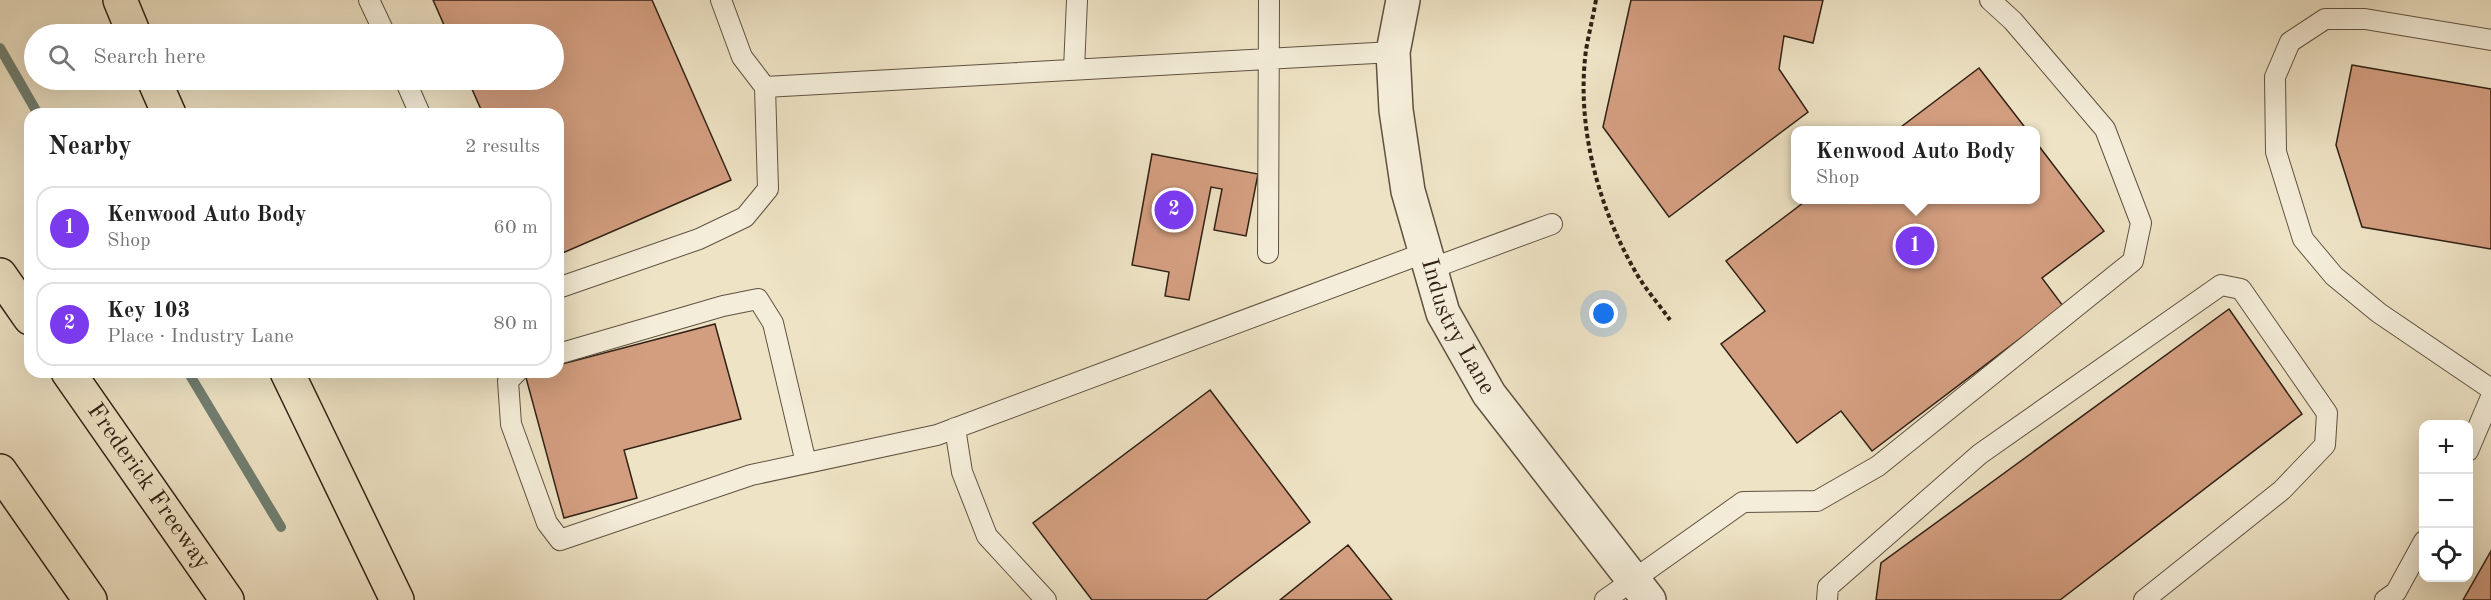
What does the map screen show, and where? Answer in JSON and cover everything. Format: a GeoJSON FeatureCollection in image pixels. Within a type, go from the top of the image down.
{"type":"FeatureCollection","features":[{"type":"Feature","properties":{"kind":"highway"},"geometry":{"type":"LineString","coordinates":[[120,0],[130,24]]}},
{"type":"Feature","properties":{"kind":"highway"},"geometry":{"type":"LineString","coordinates":[[158,90],[166,108]]}},
{"type":"Feature","properties":{"kind":"highway"},"geometry":{"type":"LineString","coordinates":[[0,275],[24,309]]}},
{"type":"Feature","properties":{"kind":"highway","name":"Frederick Freeway"},"geometry":{"type":"LineString","coordinates":[[72,378],[227,600]]}},
{"type":"Feature","properties":{"kind":"highway"},"geometry":{"type":"LineString","coordinates":[[290,378],[397,600]]}},
{"type":"Feature","properties":{"kind":"highway"},"geometry":{"type":"LineString","coordinates":[[0,471],[90,600]]}},
{"type":"Feature","properties":{"kind":"street","name":"Industry Lane"},"geometry":{"type":"LineString","coordinates":[[1403,0],[1393,52],[1396,110],[1408,191],[1443,313],[1489,394],[1641,590]]}},
{"type":"Feature","properties":{"kind":"lane"},"geometry":{"type":"LineString","coordinates":[[369,0],[380,24]]}},
{"type":"Feature","properties":{"kind":"lane"},"geometry":{"type":"LineString","coordinates":[[564,286],[699,239],[745,217],[768,189],[765,87],[742,57],[721,0]]}},
{"type":"Feature","properties":{"kind":"lane"},"geometry":{"type":"LineString","coordinates":[[1074,69],[1077,0]]}},
{"type":"Feature","properties":{"kind":"lane"},"geometry":{"type":"LineString","coordinates":[[1268,254],[1269,0]]}},
{"type":"Feature","properties":{"kind":"lane"},"geometry":{"type":"LineString","coordinates":[[1605,600],[1641,590],[1743,502],[1817,501],[1878,466],[2133,261],[2141,223],[2105,129],[2013,21],[1990,0]]}},
{"type":"Feature","properties":{"kind":"lane"},"geometry":{"type":"LineString","coordinates":[[2491,40],[2365,19],[2325,19],[2290,42],[2275,77],[2276,152],[2303,239],[2334,276],[2370,305],[2491,388]]}},
{"type":"Feature","properties":{"kind":"lane"},"geometry":{"type":"LineString","coordinates":[[765,87],[1393,52]]}},
{"type":"Feature","properties":{"kind":"lane"},"geometry":{"type":"LineString","coordinates":[[409,90],[417,108]]}},
{"type":"Feature","properties":{"kind":"lane"},"geometry":{"type":"LineString","coordinates":[[511,378],[508,381],[511,424],[547,523],[560,540],[751,475],[937,435],[1427,261],[1551,224]]}},
{"type":"Feature","properties":{"kind":"lane"},"geometry":{"type":"LineString","coordinates":[[1827,600],[1828,587],[1980,454],[2221,285],[2241,289],[2327,412],[2325,445],[2282,490],[2144,600]]}},
{"type":"Feature","properties":{"kind":"lane"},"geometry":{"type":"LineString","coordinates":[[564,352],[723,306],[758,299],[773,322],[806,463]]}},
{"type":"Feature","properties":{"kind":"lane"},"geometry":{"type":"LineString","coordinates":[[2473,441],[2491,397]]}},
{"type":"Feature","properties":{"kind":"lane"},"geometry":{"type":"LineString","coordinates":[[955,428],[962,472],[987,536],[1046,600]]}},
{"type":"Feature","properties":{"kind":"lane"},"geometry":{"type":"LineString","coordinates":[[2385,600],[2396,592],[2419,550]]}},
{"type":"Feature","properties":{"kind":"path"},"geometry":{"type":"LineString","coordinates":[[1596,0],[1586,51],[1584,97],[1588,144],[1599,187],[1616,234],[1637,274],[1670,320]]}},
{"type":"Feature","properties":{"kind":"building"},"geometry":{"type":"Polygon","coordinates":[[[433,0],[652,0],[731,180],[564,252],[564,108],[480,108],[472,90],[564,90],[564,24],[444,24],[433,0]]]}},
{"type":"Feature","properties":{"kind":"building"},"geometry":{"type":"Polygon","coordinates":[[[1631,0],[1823,0],[1813,43],[1784,36],[1779,69],[1808,112],[1669,217],[1603,127],[1631,0]]]}},
{"type":"Feature","properties":{"kind":"building"},"geometry":{"type":"Polygon","coordinates":[[[2352,65],[2491,89],[2491,249],[2362,227],[2336,145],[2352,65]]]}},
{"type":"Feature","properties":{"kind":"building"},"geometry":{"type":"Polygon","coordinates":[[[1979,68],[2024,126],[1902,126],[1979,68]]]}},
{"type":"Feature","properties":{"kind":"building"},"geometry":{"type":"Polygon","coordinates":[[[2040,148],[2104,231],[2042,278],[2063,306],[1872,451],[1841,411],[1797,443],[1721,344],[1765,311],[1726,261],[1802,204],[2040,204],[2040,148]]]}},
{"type":"Feature","properties":{"kind":"building"},"geometry":{"type":"Polygon","coordinates":[[[1152,154],[1258,174],[1246,236],[1214,230],[1222,189],[1211,187],[1189,300],[1165,296],[1169,272],[1132,265],[1152,154]]]}},
{"type":"Feature","properties":{"kind":"building"},"geometry":{"type":"Polygon","coordinates":[[[2229,309],[2302,414],[2060,600],[1876,600],[1881,563],[2229,309]]]}},
{"type":"Feature","properties":{"kind":"building"},"geometry":{"type":"Polygon","coordinates":[[[715,324],[741,419],[624,450],[637,498],[564,518],[526,378],[564,378],[564,363],[715,324]]]}},
{"type":"Feature","properties":{"kind":"building"},"geometry":{"type":"Polygon","coordinates":[[[1210,390],[1310,522],[1206,600],[1092,600],[1033,523],[1210,390]]]}},
{"type":"Feature","properties":{"kind":"building"},"geometry":{"type":"Polygon","coordinates":[[[1348,545],[1392,600],[1280,600],[1348,545]]]}},
{"type":"Feature","properties":{"kind":"building"},"geometry":{"type":"Polygon","coordinates":[[[2491,551],[2491,600],[2463,600],[2491,551]]]}},
{"type":"Feature","properties":{"kind":"waterway"},"geometry":{"type":"LineString","coordinates":[[0,48],[24,90]]}},
{"type":"Feature","properties":{"kind":"waterway"},"geometry":{"type":"LineString","coordinates":[[24,90],[35,108]]}},
{"type":"Feature","properties":{"kind":"waterway"},"geometry":{"type":"LineString","coordinates":[[192,378],[281,527]]}},
{"type":"Feature","properties":{"kind":"place","name":"Key 103"},"geometry":{"type":"Point","coordinates":[1174,210]}},
{"type":"Feature","properties":{"kind":"place","name":"Kenwood Auto Body"},"geometry":{"type":"Point","coordinates":[1915,246]}}]}
